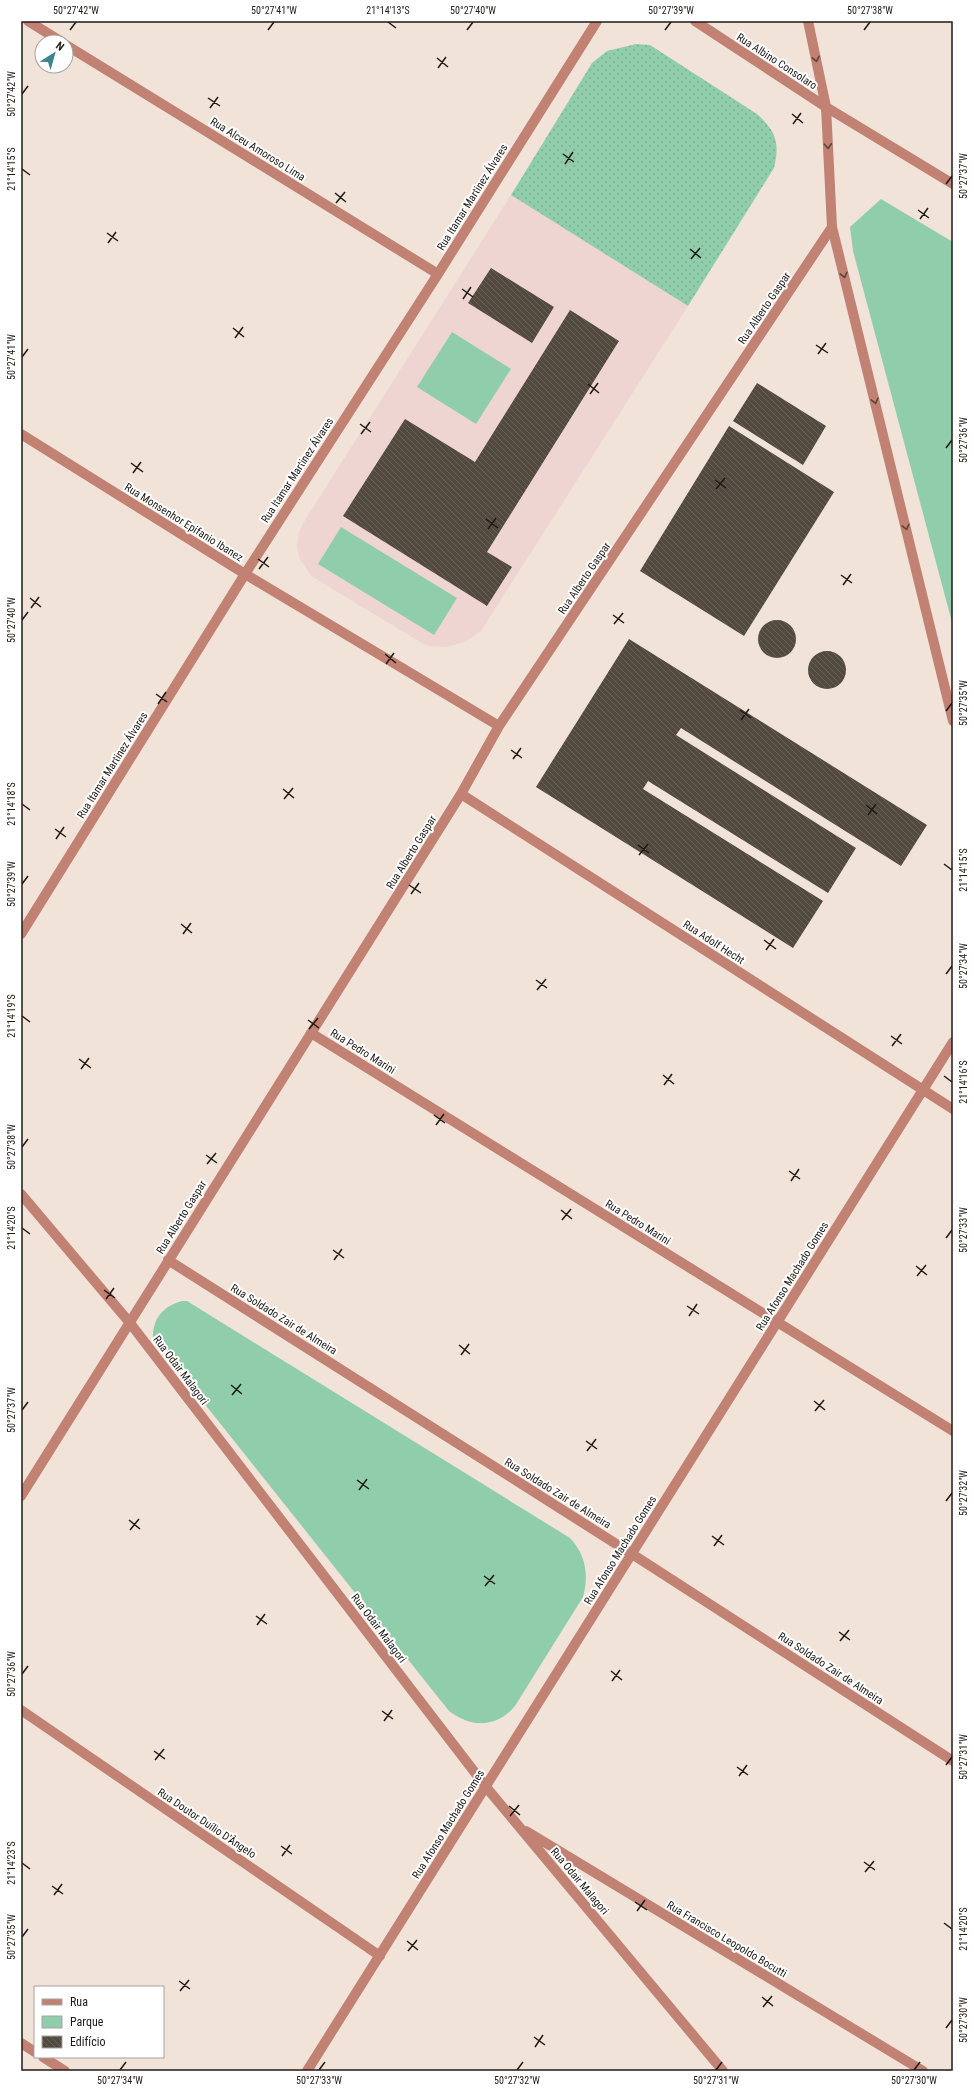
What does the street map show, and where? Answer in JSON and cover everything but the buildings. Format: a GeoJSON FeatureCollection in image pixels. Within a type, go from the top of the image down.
{"type":"FeatureCollection","features":[{"type":"Feature","properties":{"kind":"street"},"geometry":{"type":"LineString","coordinates":[[28,21],[49,34]]}},
{"type":"Feature","properties":{"kind":"street","name":"Rua Itamar Martinez Álvares"},"geometry":{"type":"LineString","coordinates":[[21,934],[245,574],[438,274],[597,21]]}},
{"type":"Feature","properties":{"kind":"street","name":"Rua Albino Consolaro"},"geometry":{"type":"LineString","coordinates":[[695,21],[826,107],[953,184]]}},
{"type":"Feature","properties":{"kind":"street"},"geometry":{"type":"LineString","coordinates":[[808,21],[826,107],[832,227],[953,721]]}},
{"type":"Feature","properties":{"kind":"street","name":"Rua Alceu Amoroso Lima"},"geometry":{"type":"LineString","coordinates":[[74,50],[438,274]]}},
{"type":"Feature","properties":{"kind":"street","name":"Rua Alberto Gaspar"},"geometry":{"type":"LineString","coordinates":[[21,1496],[461,794],[499,726],[832,227]]}},
{"type":"Feature","properties":{"kind":"street","name":"Rua Monsenhor Epifanio Ibanez"},"geometry":{"type":"LineString","coordinates":[[21,434],[245,574],[499,726]]}},
{"type":"Feature","properties":{"kind":"street","name":"Rua Adolf Hecht"},"geometry":{"type":"LineString","coordinates":[[461,794],[953,1109]]}},
{"type":"Feature","properties":{"kind":"street","name":"Rua Pedro Marini"},"geometry":{"type":"LineString","coordinates":[[311,1033],[953,1431]]}},
{"type":"Feature","properties":{"kind":"street","name":"Rua Afonso Machado Gomes"},"geometry":{"type":"LineString","coordinates":[[307,2071],[953,1042]]}},
{"type":"Feature","properties":{"kind":"street","name":"Rua Odair Malagori"},"geometry":{"type":"LineString","coordinates":[[21,1194],[130,1323],[486,1787],[724,2071]]}},
{"type":"Feature","properties":{"kind":"street","name":"Rua Soldado Zair de Almeira"},"geometry":{"type":"LineString","coordinates":[[168,1260],[632,1554],[953,1761]]}},
{"type":"Feature","properties":{"kind":"street","name":"Rua Doutor Duílio D'Ângelo"},"geometry":{"type":"LineString","coordinates":[[21,1710],[380,1956]]}},
{"type":"Feature","properties":{"kind":"street","name":"Rua Francisco Leopoldo Bocutti"},"geometry":{"type":"LineString","coordinates":[[519,1827],[923,2071]]}},
{"type":"Feature","properties":{"kind":"street"},"geometry":{"type":"LineString","coordinates":[[21,2042],[34,2051]]}},
{"type":"Feature","properties":{"kind":"street"},"geometry":{"type":"LineString","coordinates":[[45,2058],[65,2071]]}},
{"type":"Feature","properties":{"kind":"shaded area"},"geometry":{"type":"Polygon","coordinates":[[[511,195],[688,306],[481,631],[465,642],[446,647],[427,646],[311,576],[300,559],[297,546],[299,532],[305,520],[511,195]]]}},
{"type":"Feature","properties":{"kind":"green space"},"geometry":{"type":"Polygon","coordinates":[[[636,44],[650,45],[757,114],[769,126],[775,138],[777,151],[774,168],[688,306],[511,195],[592,63],[607,51],[636,44]]]}},
{"type":"Feature","properties":{"kind":"green space"},"geometry":{"type":"Polygon","coordinates":[[[881,199],[953,242],[953,626],[853,251],[850,227],[881,199]]]}},
{"type":"Feature","properties":{"kind":"green space"},"geometry":{"type":"Polygon","coordinates":[[[452,332],[511,369],[476,424],[417,387],[452,332]]]}},
{"type":"Feature","properties":{"kind":"green space"},"geometry":{"type":"Polygon","coordinates":[[[341,527],[457,598],[434,635],[318,564],[341,527]]]}},
{"type":"Feature","properties":{"kind":"green space"},"geometry":{"type":"Polygon","coordinates":[[[182,1301],[187,1301],[570,1538],[580,1551],[585,1566],[586,1581],[583,1597],[515,1706],[508,1713],[492,1722],[475,1723],[457,1717],[449,1711],[153,1339],[154,1325],[160,1314],[169,1306],[182,1301]]]}}]}
